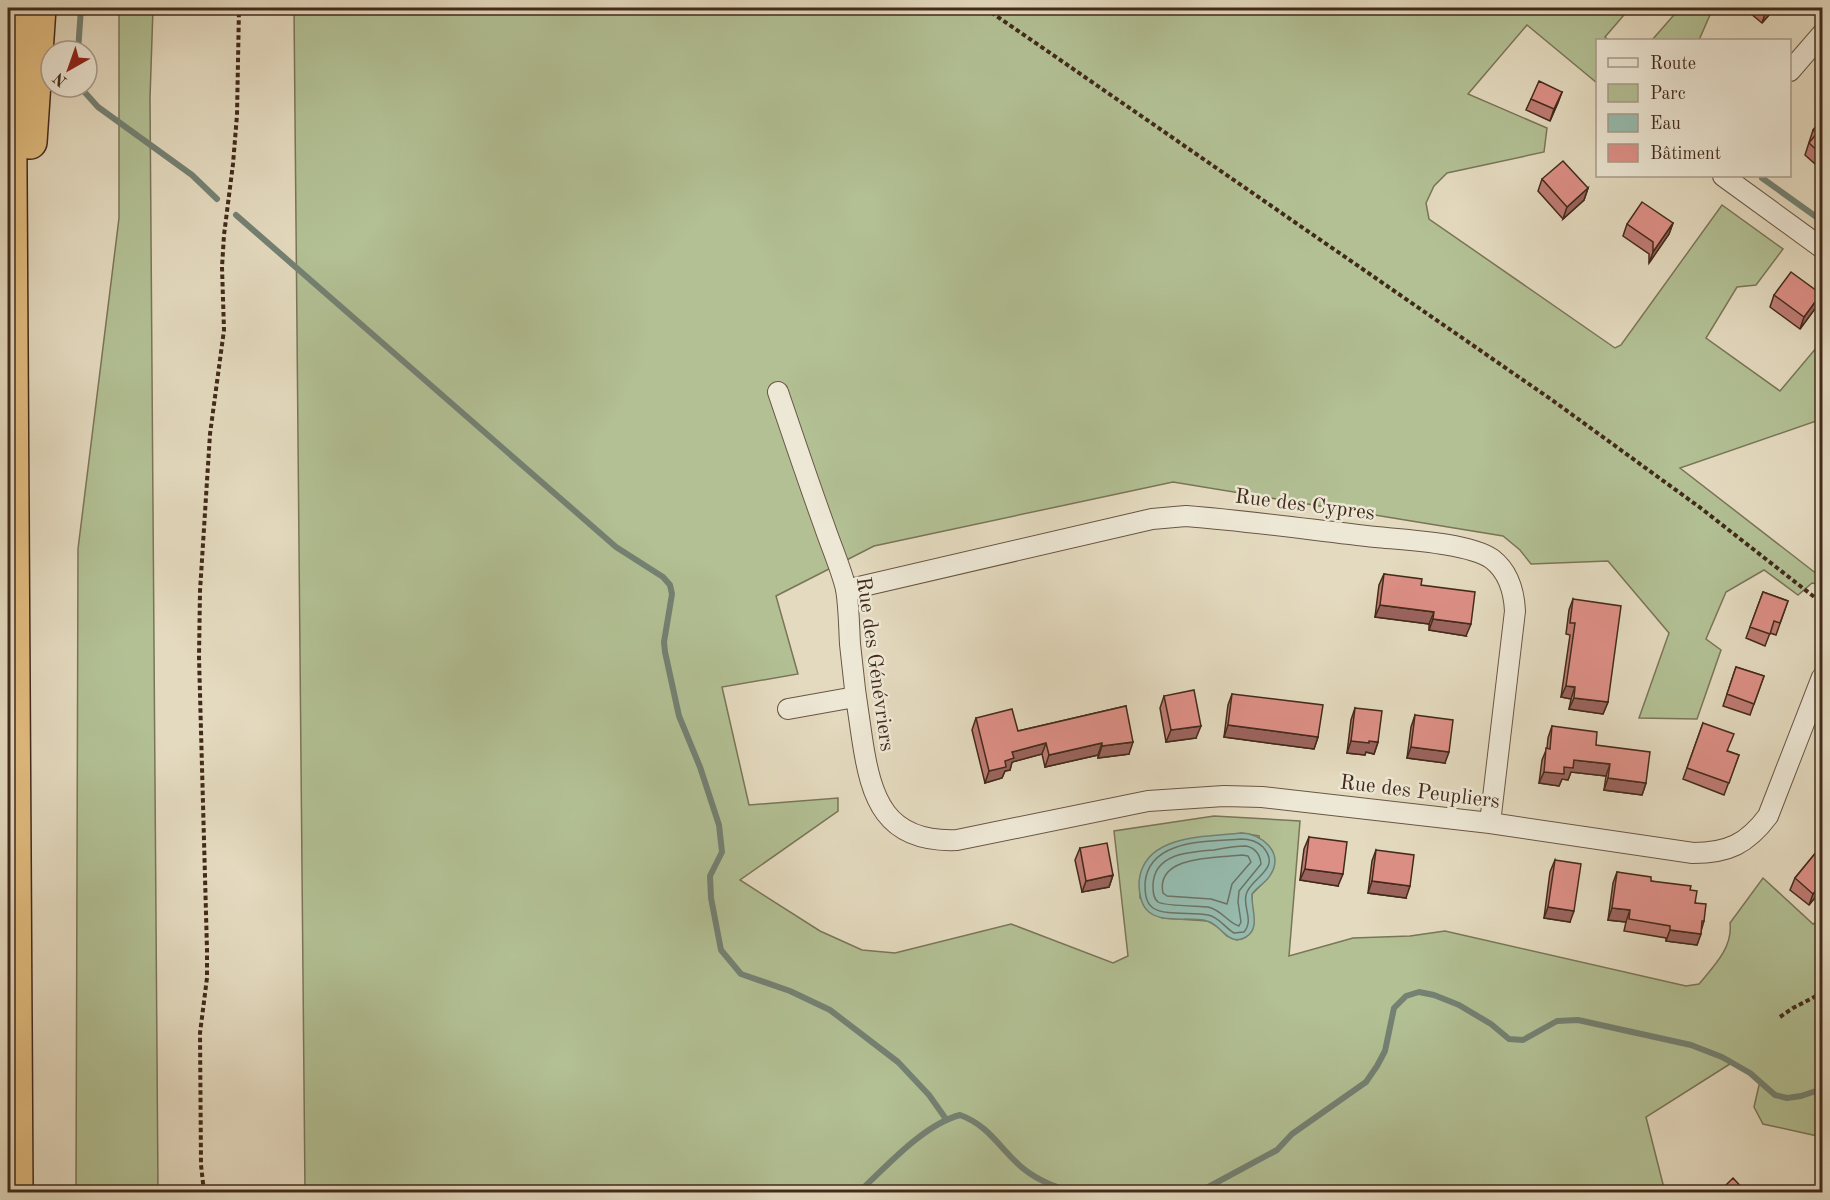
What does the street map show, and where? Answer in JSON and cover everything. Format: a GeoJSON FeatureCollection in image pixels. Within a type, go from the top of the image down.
{"type":"FeatureCollection","features":[{"type":"Feature","properties":{"kind":"highway"},"geometry":{"type":"LineString","coordinates":[[9,8],[16,1192]]}},
{"type":"Feature","properties":{"kind":"highway"},"geometry":{"type":"LineString","coordinates":[[11,401],[39,8]]}},
{"type":"Feature","properties":{"kind":"street"},"geometry":{"type":"LineString","coordinates":[[1791,70],[1822,34]]}},
{"type":"Feature","properties":{"kind":"street"},"geometry":{"type":"LineString","coordinates":[[1724,177],[1822,248]]}},
{"type":"Feature","properties":{"kind":"street","name":"Rue des Génévriers"},"geometry":{"type":"LineString","coordinates":[[778,392],[846,590],[855,696],[867,775],[882,808],[893,821],[907,831]]}},
{"type":"Feature","properties":{"kind":"street","name":"Rue des Cypres"},"geometry":{"type":"LineString","coordinates":[[846,590],[1152,519],[1186,516],[1405,540],[1480,552],[1492,559],[1503,570],[1512,589],[1515,611],[1490,823]]}},
{"type":"Feature","properties":{"kind":"street","name":"Rue des Peupliers"},"geometry":{"type":"LineString","coordinates":[[907,831],[923,837],[957,840],[1148,801],[1224,796],[1262,797],[1490,823],[1693,853],[1711,853],[1744,842],[1758,830],[1768,816],[1822,677]]}},
{"type":"Feature","properties":{"kind":"street"},"geometry":{"type":"LineString","coordinates":[[789,709],[855,696]]}},
{"type":"Feature","properties":{"kind":"path"},"geometry":{"type":"LineString","coordinates":[[204,1192],[201,1165],[200,1033],[207,978],[207,950],[200,591],[210,434],[224,330],[223,256],[237,115],[239,8]]}},
{"type":"Feature","properties":{"kind":"path"},"geometry":{"type":"LineString","coordinates":[[985,8],[1552,400],[1702,508],[1822,603]]}},
{"type":"Feature","properties":{"kind":"path"},"geometry":{"type":"LineString","coordinates":[[1780,1017],[1792,1008],[1822,993]]}},
{"type":"Feature","properties":{"kind":"green space"},"geometry":{"type":"Polygon","coordinates":[[[119,8],[153,8],[150,98],[158,1192],[76,1192],[78,549],[119,218],[119,8]]]}},
{"type":"Feature","properties":{"kind":"green space"},"geometry":{"type":"Polygon","coordinates":[[[294,8],[1630,8],[1605,37],[1607,39],[1596,39],[1596,82],[1527,25],[1468,94],[1547,128],[1544,152],[1447,173],[1434,186],[1426,203],[1429,219],[1615,348],[1621,345],[1722,205],[1783,249],[1756,285],[1737,287],[1706,338],[1780,391],[1822,341],[1822,419],[1680,468],[1822,578],[1822,585],[1812,583],[1798,595],[1764,570],[1726,592],[1706,639],[1721,650],[1697,719],[1639,718],[1669,633],[1608,561],[1531,564],[1520,550],[1503,536],[1173,482],[874,546],[776,596],[798,674],[722,687],[749,805],[838,798],[838,811],[740,880],[820,931],[862,950],[895,953],[1011,924],[1113,963],[1128,956],[1114,831],[1214,816],[1300,821],[1289,956],[1353,938],[1410,936],[1445,931],[1686,986],[1699,984],[1725,949],[1730,923],[1763,878],[1813,924],[1822,920],[1822,1137],[1763,1124],[1754,1107],[1760,1081],[1733,1062],[1646,1117],[1665,1192],[305,1192],[294,8]],[[1241,833],[1140,877],[1140,898],[1162,918],[1208,921],[1227,936],[1237,940],[1252,901],[1252,894],[1267,879],[1259,836],[1241,833]]]}},
{"type":"Feature","properties":{"kind":"green space"},"geometry":{"type":"Polygon","coordinates":[[[1680,8],[1713,8],[1699,39],[1653,39],[1680,8]]]}},
{"type":"Feature","properties":{"kind":"water"},"geometry":{"type":"Polygon","coordinates":[[[1241,833],[1263,840],[1275,858],[1269,877],[1252,894],[1254,923],[1251,933],[1246,937],[1235,940],[1207,921],[1162,918],[1146,909],[1141,898],[1139,882],[1143,866],[1152,855],[1164,846],[1178,841],[1241,833]]]}},
{"type":"Feature","properties":{"kind":"building"},"geometry":{"type":"Polygon","coordinates":[[[1539,81],[1562,92],[1554,109],[1531,99],[1539,81]]]}},
{"type":"Feature","properties":{"kind":"building"},"geometry":{"type":"Polygon","coordinates":[[[1822,119],[1822,155],[1809,143],[1817,133],[1813,130],[1822,119]]]}},
{"type":"Feature","properties":{"kind":"building"},"geometry":{"type":"Polygon","coordinates":[[[1563,161],[1588,188],[1567,207],[1542,179],[1563,161]]]}},
{"type":"Feature","properties":{"kind":"building"},"geometry":{"type":"Polygon","coordinates":[[[1642,202],[1673,223],[1653,252],[1653,242],[1627,224],[1642,202]]]}},
{"type":"Feature","properties":{"kind":"building"},"geometry":{"type":"Polygon","coordinates":[[[1791,272],[1821,294],[1804,317],[1774,295],[1791,272]]]}},
{"type":"Feature","properties":{"kind":"building"},"geometry":{"type":"Polygon","coordinates":[[[1384,574],[1422,579],[1421,585],[1475,592],[1471,624],[1433,619],[1434,612],[1380,605],[1384,574]]]}},
{"type":"Feature","properties":{"kind":"building"},"geometry":{"type":"Polygon","coordinates":[[[1763,592],[1788,601],[1780,623],[1774,621],[1770,634],[1750,627],[1763,592]]]}},
{"type":"Feature","properties":{"kind":"building"},"geometry":{"type":"Polygon","coordinates":[[[1573,599],[1621,606],[1608,702],[1574,698],[1575,687],[1566,686],[1575,623],[1570,623],[1573,599]]]}},
{"type":"Feature","properties":{"kind":"building"},"geometry":{"type":"Polygon","coordinates":[[[1736,667],[1764,676],[1754,704],[1727,694],[1736,667]]]}},
{"type":"Feature","properties":{"kind":"building"},"geometry":{"type":"Polygon","coordinates":[[[1194,690],[1201,726],[1171,730],[1164,696],[1194,690]]]}},
{"type":"Feature","properties":{"kind":"building"},"geometry":{"type":"Polygon","coordinates":[[[1232,694],[1323,705],[1318,737],[1228,725],[1232,694]]]}},
{"type":"Feature","properties":{"kind":"building"},"geometry":{"type":"Polygon","coordinates":[[[1126,706],[1133,742],[1102,746],[1102,743],[1049,755],[1046,743],[1012,752],[1014,758],[1005,761],[1006,767],[989,771],[976,718],[1012,709],[1018,731],[1126,706]]]}},
{"type":"Feature","properties":{"kind":"building"},"geometry":{"type":"Polygon","coordinates":[[[1355,708],[1382,711],[1378,742],[1351,741],[1355,708]]]}},
{"type":"Feature","properties":{"kind":"building"},"geometry":{"type":"Polygon","coordinates":[[[1415,715],[1453,720],[1449,752],[1411,747],[1415,715]]]}},
{"type":"Feature","properties":{"kind":"building"},"geometry":{"type":"Polygon","coordinates":[[[1703,723],[1734,734],[1727,751],[1739,755],[1729,783],[1687,768],[1703,723]]]}},
{"type":"Feature","properties":{"kind":"building"},"geometry":{"type":"Polygon","coordinates":[[[1552,726],[1597,732],[1596,745],[1650,752],[1646,783],[1608,778],[1610,764],[1574,760],[1573,768],[1564,767],[1564,774],[1544,772],[1546,748],[1550,749],[1552,726]]]}},
{"type":"Feature","properties":{"kind":"building"},"geometry":{"type":"Polygon","coordinates":[[[1309,837],[1347,842],[1343,874],[1305,869],[1309,837]]]}},
{"type":"Feature","properties":{"kind":"building"},"geometry":{"type":"Polygon","coordinates":[[[1107,843],[1113,875],[1086,881],[1080,848],[1107,843]]]}},
{"type":"Feature","properties":{"kind":"building"},"geometry":{"type":"Polygon","coordinates":[[[1822,845],[1822,883],[1813,894],[1795,878],[1822,845]]]}},
{"type":"Feature","properties":{"kind":"building"},"geometry":{"type":"Polygon","coordinates":[[[1376,850],[1414,855],[1410,886],[1372,881],[1376,850]]]}},
{"type":"Feature","properties":{"kind":"building"},"geometry":{"type":"Polygon","coordinates":[[[1555,860],[1581,864],[1574,911],[1548,907],[1555,860]]]}},
{"type":"Feature","properties":{"kind":"building"},"geometry":{"type":"Polygon","coordinates":[[[1617,872],[1651,877],[1651,881],[1691,886],[1690,890],[1697,891],[1695,903],[1706,904],[1701,934],[1670,930],[1670,926],[1629,919],[1630,910],[1612,908],[1617,872]]]}},
{"type":"Feature","properties":{"kind":"building"},"geometry":{"type":"Polygon","coordinates":[[[1733,1178],[1746,1192],[1725,1192],[1722,1189],[1733,1178]]]}},
{"type":"Feature","properties":{"kind":"waterway"},"geometry":{"type":"LineString","coordinates":[[79,39],[81,8]]}},
{"type":"Feature","properties":{"kind":"waterway"},"geometry":{"type":"LineString","coordinates":[[91,99],[98,107],[192,175],[217,199]]}},
{"type":"Feature","properties":{"kind":"waterway"},"geometry":{"type":"LineString","coordinates":[[1762,178],[1822,221]]}},
{"type":"Feature","properties":{"kind":"waterway"},"geometry":{"type":"LineString","coordinates":[[236,215],[616,547],[663,577],[670,585],[672,594],[664,642],[665,652],[679,716],[700,767],[719,825],[722,852],[710,876],[711,898],[721,950],[741,974],[790,991],[830,1010],[898,1062],[929,1095],[946,1119]]}},
{"type":"Feature","properties":{"kind":"waterway"},"geometry":{"type":"LineString","coordinates":[[1199,1192],[1277,1150],[1292,1134],[1366,1082],[1385,1051],[1394,1008],[1406,996],[1419,992],[1459,1005],[1491,1024],[1509,1039],[1523,1040],[1557,1021],[1578,1020],[1691,1045],[1722,1057],[1750,1073],[1775,1095],[1787,1098],[1822,1089]]}},
{"type":"Feature","properties":{"kind":"waterway"},"geometry":{"type":"LineString","coordinates":[[859,1192],[919,1137],[946,1120],[960,1115],[983,1128],[1027,1172],[1051,1185],[1076,1192]]}}]}
